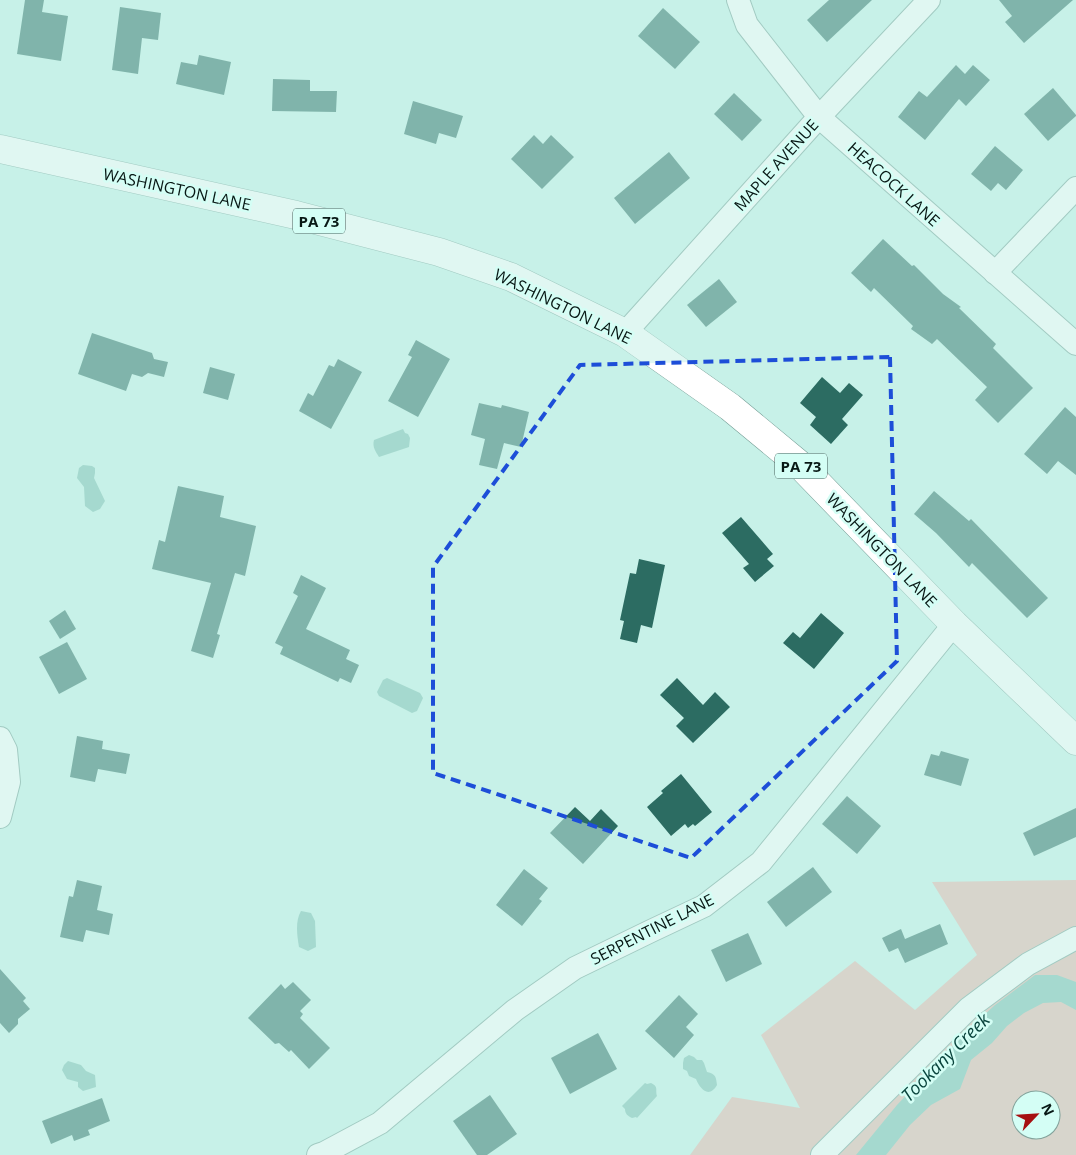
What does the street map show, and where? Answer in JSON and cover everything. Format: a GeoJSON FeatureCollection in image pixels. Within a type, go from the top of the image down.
{"type":"FeatureCollection","features":[{"type":"Feature","properties":{"kind":"main road","name":"WASHINGTON LANE"},"geometry":{"type":"LineString","coordinates":[[0,149],[296,216],[439,252],[511,278],[625,332],[730,406],[800,465],[954,624],[1076,741]]}},
{"type":"Feature","properties":{"kind":"street","name":"HEACOCK LANE"},"geometry":{"type":"LineString","coordinates":[[738,0],[747,25],[819,117],[1076,344]]}},
{"type":"Feature","properties":{"kind":"street","name":"MAPLE AVENUE"},"geometry":{"type":"LineString","coordinates":[[625,332],[819,117],[929,0]]}},
{"type":"Feature","properties":{"kind":"street"},"geometry":{"type":"LineString","coordinates":[[995,273],[1076,188]]}},
{"type":"Feature","properties":{"kind":"street","name":"SERPENTINE LANE"},"geometry":{"type":"LineString","coordinates":[[318,1155],[380,1123],[515,1010],[576,968],[704,906],[760,862],[954,624]]}},
{"type":"Feature","properties":{"kind":"street"},"geometry":{"type":"LineString","coordinates":[[0,738],[6,750],[9,782],[0,817]]}},
{"type":"Feature","properties":{"kind":"street"},"geometry":{"type":"LineString","coordinates":[[822,1155],[969,1008],[1028,964],[1076,938]]}},
{"type":"Feature","properties":{"kind":"highlighted area"},"geometry":{"type":"Polygon","coordinates":[[[890,357],[897,661],[691,858],[433,773],[433,567],[580,365],[890,357]]]}},
{"type":"Feature","properties":{"kind":"shaded area"},"geometry":{"type":"Polygon","coordinates":[[[1076,880],[1076,1155],[690,1155],[732,1097],[800,1108],[761,1035],[855,961],[915,1010],[977,955],[932,882],[1076,880]]]}},
{"type":"Feature","properties":{"kind":"water"},"geometry":{"type":"Polygon","coordinates":[[[403,429],[410,438],[409,447],[379,457],[374,447],[374,440],[403,429]]]}},
{"type":"Feature","properties":{"kind":"water"},"geometry":{"type":"Polygon","coordinates":[[[83,465],[95,468],[94,478],[105,501],[100,509],[93,512],[85,506],[84,487],[77,478],[79,468],[83,465]]]}},
{"type":"Feature","properties":{"kind":"water"},"geometry":{"type":"Polygon","coordinates":[[[387,678],[420,693],[423,698],[417,711],[412,713],[379,696],[377,692],[383,680],[387,678]]]}},
{"type":"Feature","properties":{"kind":"water"},"geometry":{"type":"Polygon","coordinates":[[[301,911],[311,913],[315,921],[316,947],[308,951],[299,947],[297,924],[301,911]]]}},
{"type":"Feature","properties":{"kind":"water","name":"Tookany Creek"},"geometry":{"type":"Polygon","coordinates":[[[1035,975],[1057,975],[1076,982],[1076,1010],[1061,1002],[1043,1003],[1024,1013],[1007,1026],[992,1043],[971,1060],[960,1089],[931,1105],[910,1125],[886,1155],[856,1155],[897,1105],[973,1025],[995,1005],[1035,975]]]}},
{"type":"Feature","properties":{"kind":"water"},"geometry":{"type":"Polygon","coordinates":[[[689,1055],[697,1060],[702,1060],[707,1072],[715,1076],[717,1085],[714,1089],[708,1092],[705,1091],[696,1079],[689,1076],[687,1071],[683,1069],[684,1058],[689,1055]]]}},
{"type":"Feature","properties":{"kind":"water"},"geometry":{"type":"Polygon","coordinates":[[[68,1061],[81,1065],[86,1071],[95,1075],[96,1087],[83,1091],[78,1087],[78,1082],[67,1079],[62,1070],[68,1061]]]}},
{"type":"Feature","properties":{"kind":"water"},"geometry":{"type":"Polygon","coordinates":[[[645,1083],[651,1083],[655,1086],[657,1096],[637,1118],[632,1118],[627,1115],[622,1106],[645,1083]]]}},
{"type":"Feature","properties":{"kind":"building"},"geometry":{"type":"Polygon","coordinates":[[[25,0],[44,0],[42,12],[68,16],[61,61],[17,54],[25,0]]]}},
{"type":"Feature","properties":{"kind":"building"},"geometry":{"type":"Polygon","coordinates":[[[829,0],[872,0],[827,42],[807,20],[829,0]]]}},
{"type":"Feature","properties":{"kind":"building"},"geometry":{"type":"Polygon","coordinates":[[[999,0],[1073,0],[1024,43],[1005,22],[1012,16],[999,0]]]}},
{"type":"Feature","properties":{"kind":"building"},"geometry":{"type":"Polygon","coordinates":[[[120,7],[161,13],[158,40],[142,38],[138,74],[112,70],[120,7]]]}},
{"type":"Feature","properties":{"kind":"building"},"geometry":{"type":"Polygon","coordinates":[[[663,8],[700,42],[675,69],[638,36],[663,8]]]}},
{"type":"Feature","properties":{"kind":"building"},"geometry":{"type":"Polygon","coordinates":[[[199,55],[231,62],[224,95],[176,84],[181,62],[197,65],[199,55]]]}},
{"type":"Feature","properties":{"kind":"building"},"geometry":{"type":"Polygon","coordinates":[[[956,65],[965,74],[973,65],[990,80],[966,106],[959,99],[925,140],[898,117],[919,91],[927,97],[956,65]]]}},
{"type":"Feature","properties":{"kind":"building"},"geometry":{"type":"Polygon","coordinates":[[[273,79],[310,80],[310,91],[337,91],[336,112],[272,111],[273,79]]]}},
{"type":"Feature","properties":{"kind":"building"},"geometry":{"type":"Polygon","coordinates":[[[1053,88],[1076,116],[1048,141],[1024,114],[1053,88]]]}},
{"type":"Feature","properties":{"kind":"building"},"geometry":{"type":"Polygon","coordinates":[[[734,93],[762,120],[742,141],[714,114],[734,93]]]}},
{"type":"Feature","properties":{"kind":"building"},"geometry":{"type":"Polygon","coordinates":[[[413,101],[463,116],[456,138],[439,133],[436,144],[404,134],[413,101]]]}},
{"type":"Feature","properties":{"kind":"building"},"geometry":{"type":"Polygon","coordinates":[[[534,135],[543,144],[551,135],[574,157],[542,189],[511,159],[534,135]]]}},
{"type":"Feature","properties":{"kind":"building"},"geometry":{"type":"Polygon","coordinates":[[[995,146],[1023,170],[1006,190],[998,183],[991,191],[971,174],[995,146]]]}},
{"type":"Feature","properties":{"kind":"building"},"geometry":{"type":"Polygon","coordinates":[[[669,152],[690,178],[635,224],[614,198],[669,152]]]}},
{"type":"Feature","properties":{"kind":"building"},"geometry":{"type":"Polygon","coordinates":[[[883,239],[912,266],[914,265],[943,294],[961,307],[959,308],[996,344],[993,348],[1033,388],[998,423],[975,400],[987,387],[937,339],[932,344],[911,329],[913,326],[874,288],[871,292],[851,273],[883,239]]]}},
{"type":"Feature","properties":{"kind":"building"},"geometry":{"type":"Polygon","coordinates":[[[719,279],[737,302],[706,327],[687,305],[719,279]]]}},
{"type":"Feature","properties":{"kind":"building"},"geometry":{"type":"Polygon","coordinates":[[[92,333],[152,353],[154,359],[168,362],[164,377],[148,373],[142,377],[132,374],[126,391],[78,374],[92,333]]]}},
{"type":"Feature","properties":{"kind":"building"},"geometry":{"type":"Polygon","coordinates":[[[416,340],[450,359],[418,417],[388,401],[412,357],[408,355],[416,340]]]}},
{"type":"Feature","properties":{"kind":"building"},"geometry":{"type":"Polygon","coordinates":[[[338,359],[362,372],[331,429],[299,411],[308,393],[313,396],[329,365],[334,367],[338,359]]]}},
{"type":"Feature","properties":{"kind":"building"},"geometry":{"type":"Polygon","coordinates":[[[210,367],[235,374],[228,400],[203,393],[210,367]]]}},
{"type":"Feature","properties":{"kind":"building"},"geometry":{"type":"Polygon","coordinates":[[[822,377],[840,393],[849,383],[863,395],[842,419],[848,425],[831,444],[810,425],[816,417],[800,403],[822,377]]]}},
{"type":"Feature","properties":{"kind":"building"},"geometry":{"type":"Polygon","coordinates":[[[479,403],[501,408],[502,405],[529,412],[521,447],[504,443],[497,469],[479,465],[485,439],[471,435],[479,403]]]}},
{"type":"Feature","properties":{"kind":"building"},"geometry":{"type":"Polygon","coordinates":[[[1065,407],[1076,417],[1076,475],[1058,461],[1047,474],[1024,454],[1065,407]]]}},
{"type":"Feature","properties":{"kind":"building"},"geometry":{"type":"Polygon","coordinates":[[[178,486],[224,496],[220,517],[256,526],[245,576],[235,573],[217,634],[220,635],[213,658],[191,651],[211,583],[152,569],[159,540],[165,542],[178,486]]]}},
{"type":"Feature","properties":{"kind":"building"},"geometry":{"type":"Polygon","coordinates":[[[934,491],[969,521],[971,519],[1048,598],[1027,618],[972,563],[969,567],[936,533],[914,514],[934,491]]]}},
{"type":"Feature","properties":{"kind":"building"},"geometry":{"type":"Polygon","coordinates":[[[741,517],[773,554],[767,559],[774,566],[755,582],[743,568],[749,564],[722,533],[741,517]]]}},
{"type":"Feature","properties":{"kind":"building"},"geometry":{"type":"Polygon","coordinates":[[[639,559],[665,565],[652,628],[641,625],[637,643],[620,639],[624,621],[620,620],[630,573],[636,574],[639,559]]]}},
{"type":"Feature","properties":{"kind":"building"},"geometry":{"type":"Polygon","coordinates":[[[301,575],[326,588],[306,629],[350,650],[346,659],[359,665],[351,683],[340,678],[338,682],[280,654],[283,647],[275,643],[298,596],[293,593],[301,575]]]}},
{"type":"Feature","properties":{"kind":"building"},"geometry":{"type":"Polygon","coordinates":[[[65,610],[76,629],[60,639],[49,621],[65,610]]]}},
{"type":"Feature","properties":{"kind":"building"},"geometry":{"type":"Polygon","coordinates":[[[821,613],[844,633],[814,669],[783,643],[793,632],[800,638],[821,613]]]}},
{"type":"Feature","properties":{"kind":"building"},"geometry":{"type":"Polygon","coordinates":[[[67,642],[87,679],[59,694],[39,657],[67,642]]]}},
{"type":"Feature","properties":{"kind":"building"},"geometry":{"type":"Polygon","coordinates":[[[677,678],[703,705],[715,692],[730,707],[693,743],[676,726],[684,718],[660,695],[677,678]]]}},
{"type":"Feature","properties":{"kind":"building"},"geometry":{"type":"Polygon","coordinates":[[[77,736],[103,741],[102,749],[130,754],[126,774],[98,769],[95,782],[70,777],[77,736]]]}},
{"type":"Feature","properties":{"kind":"building"},"geometry":{"type":"Polygon","coordinates":[[[941,751],[969,759],[961,786],[924,775],[931,754],[939,756],[941,751]]]}},
{"type":"Feature","properties":{"kind":"building"},"geometry":{"type":"Polygon","coordinates":[[[681,774],[712,812],[695,826],[693,824],[688,828],[685,824],[671,836],[647,807],[663,793],[661,791],[681,774]]]}},
{"type":"Feature","properties":{"kind":"building"},"geometry":{"type":"Polygon","coordinates":[[[847,796],[881,826],[857,854],[822,824],[847,796]]]}},
{"type":"Feature","properties":{"kind":"building"},"geometry":{"type":"Polygon","coordinates":[[[575,807],[590,821],[601,809],[618,826],[583,864],[550,833],[575,807]]]}},
{"type":"Feature","properties":{"kind":"building"},"geometry":{"type":"Polygon","coordinates":[[[1076,808],[1076,837],[1034,856],[1023,833],[1076,808]]]}},
{"type":"Feature","properties":{"kind":"building"},"geometry":{"type":"Polygon","coordinates":[[[813,867],[832,892],[786,927],[767,902],[813,867]]]}},
{"type":"Feature","properties":{"kind":"building"},"geometry":{"type":"Polygon","coordinates":[[[524,869],[548,888],[539,899],[542,901],[522,926],[496,905],[524,869]]]}},
{"type":"Feature","properties":{"kind":"building"},"geometry":{"type":"Polygon","coordinates":[[[77,880],[102,886],[97,910],[113,914],[109,935],[86,930],[83,942],[60,937],[69,896],[73,897],[77,880]]]}},
{"type":"Feature","properties":{"kind":"building"},"geometry":{"type":"Polygon","coordinates":[[[940,924],[948,944],[905,963],[898,948],[889,952],[882,938],[901,929],[905,939],[940,924]]]}},
{"type":"Feature","properties":{"kind":"building"},"geometry":{"type":"Polygon","coordinates":[[[748,933],[762,964],[726,982],[711,950],[748,933]]]}},
{"type":"Feature","properties":{"kind":"building"},"geometry":{"type":"Polygon","coordinates":[[[0,969],[26,998],[23,1001],[30,1009],[18,1019],[18,1024],[9,1033],[0,1023],[0,969]]]}},
{"type":"Feature","properties":{"kind":"building"},"geometry":{"type":"Polygon","coordinates":[[[293,982],[311,1000],[300,1011],[303,1014],[300,1018],[330,1048],[309,1069],[291,1050],[289,1052],[279,1043],[275,1044],[248,1018],[281,984],[285,989],[293,982]]]}},
{"type":"Feature","properties":{"kind":"building"},"geometry":{"type":"Polygon","coordinates":[[[679,995],[698,1014],[686,1027],[694,1035],[674,1058],[645,1031],[679,995]]]}},
{"type":"Feature","properties":{"kind":"building"},"geometry":{"type":"Polygon","coordinates":[[[598,1033],[617,1069],[570,1094],[551,1058],[598,1033]]]}},
{"type":"Feature","properties":{"kind":"building"},"geometry":{"type":"Polygon","coordinates":[[[490,1095],[517,1134],[487,1155],[477,1155],[453,1121],[490,1095]]]}},
{"type":"Feature","properties":{"kind":"building"},"geometry":{"type":"Polygon","coordinates":[[[102,1098],[110,1121],[88,1130],[90,1135],[74,1141],[72,1135],[51,1144],[42,1121],[102,1098]]]}}]}
